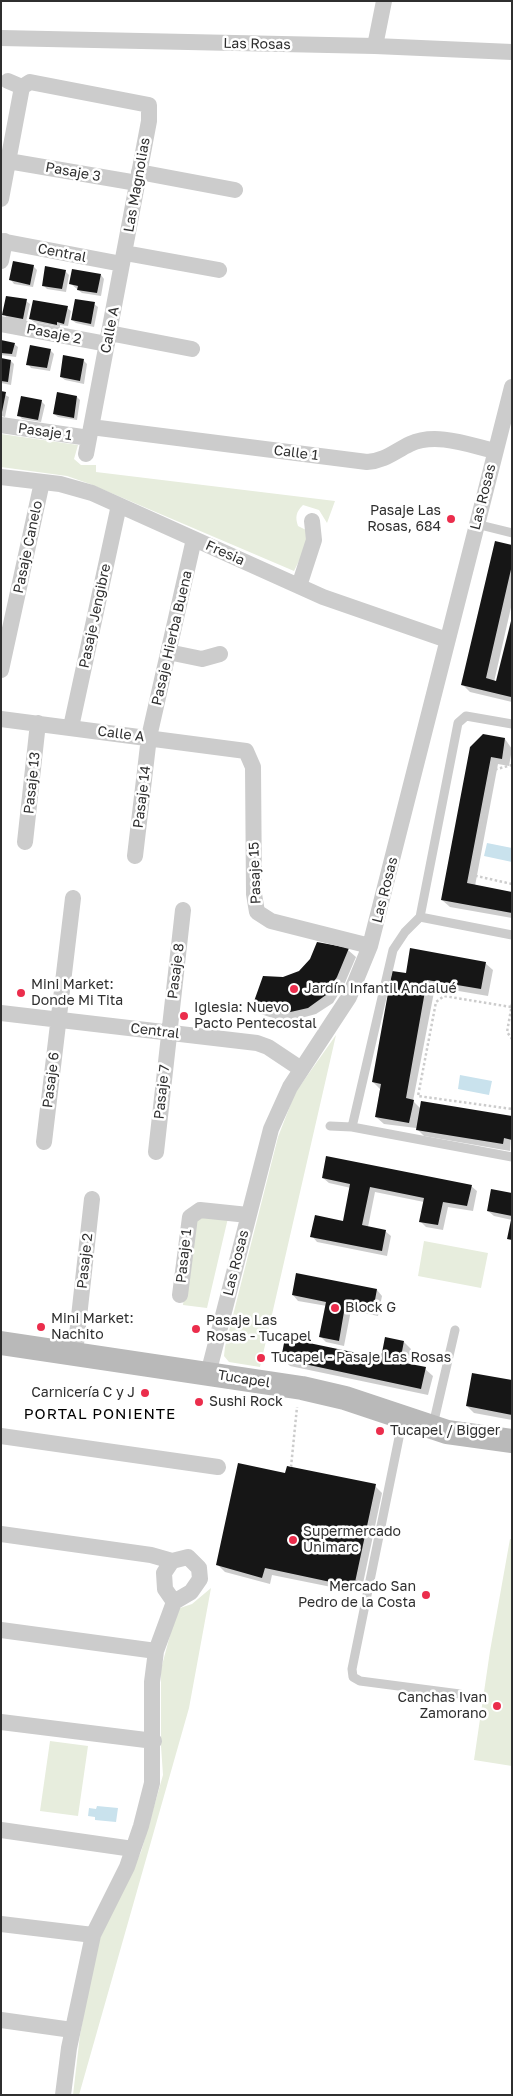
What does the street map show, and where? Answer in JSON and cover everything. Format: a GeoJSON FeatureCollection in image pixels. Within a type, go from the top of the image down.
{"type":"FeatureCollection","features":[{"type":"Feature","properties":{"kind":"main road","name":"Tucapel"},"geometry":{"type":"LineString","coordinates":[[1,1343],[302,1388],[345,1398],[433,1428],[465,1436],[512,1441]]}},
{"type":"Feature","properties":{"kind":"street"},"geometry":{"type":"LineString","coordinates":[[375,46],[384,1]]}},
{"type":"Feature","properties":{"kind":"street","name":"Las Rosas"},"geometry":{"type":"LineString","coordinates":[[1,38],[375,46],[512,52]]}},
{"type":"Feature","properties":{"kind":"street","name":"Las Magnolias"},"geometry":{"type":"LineString","coordinates":[[8,161],[15,84],[35,82],[149,105],[149,121],[124,259]]}},
{"type":"Feature","properties":{"kind":"street"},"geometry":{"type":"LineString","coordinates":[[1,200],[8,161]]}},
{"type":"Feature","properties":{"kind":"street","name":"Pasaje 3"},"geometry":{"type":"LineString","coordinates":[[8,161],[235,190]]}},
{"type":"Feature","properties":{"kind":"street"},"geometry":{"type":"LineString","coordinates":[[1,261],[3,241]]}},
{"type":"Feature","properties":{"kind":"street","name":"Central"},"geometry":{"type":"LineString","coordinates":[[3,241],[124,259],[219,270]]}},
{"type":"Feature","properties":{"kind":"street","name":"Calle A"},"geometry":{"type":"LineString","coordinates":[[89,440],[124,259]]}},
{"type":"Feature","properties":{"kind":"street","name":"Pasaje 2"},"geometry":{"type":"LineString","coordinates":[[1,324],[192,349]]}},
{"type":"Feature","properties":{"kind":"street","name":"Las Rosas"},"geometry":{"type":"LineString","coordinates":[[208,1374],[271,1128],[284,1098],[349,997],[370,946],[512,387]]}},
{"type":"Feature","properties":{"kind":"street","name":"Pasaje 1"},"geometry":{"type":"LineString","coordinates":[[1,425],[89,440]]}},
{"type":"Feature","properties":{"kind":"street","name":"Calle 1"},"geometry":{"type":"LineString","coordinates":[[89,440],[367,462],[382,460],[410,444],[430,440],[448,441],[495,451]]}},
{"type":"Feature","properties":{"kind":"street","name":"Fresia"},"geometry":{"type":"LineString","coordinates":[[1,477],[76,488],[119,505],[352,609],[447,640]]}},
{"type":"Feature","properties":{"kind":"street","name":"Pasaje Canelo"},"geometry":{"type":"LineString","coordinates":[[1,670],[42,482]]}},
{"type":"Feature","properties":{"kind":"street","name":"Pasaje Jengibre"},"geometry":{"type":"LineString","coordinates":[[71,727],[119,505]]}},
{"type":"Feature","properties":{"kind":"street"},"geometry":{"type":"LineString","coordinates":[[299,586],[314,540],[312,521]]}},
{"type":"Feature","properties":{"kind":"street","name":"Pasaje Hierba Buena"},"geometry":{"type":"LineString","coordinates":[[150,737],[194,539]]}},
{"type":"Feature","properties":{"kind":"street"},"geometry":{"type":"LineString","coordinates":[[168,652],[202,659],[220,654]]}},
{"type":"Feature","properties":{"kind":"street","name":"Calle A"},"geometry":{"type":"LineString","coordinates":[[1,719],[242,748]]}},
{"type":"Feature","properties":{"kind":"street","name":"Pasaje 13"},"geometry":{"type":"LineString","coordinates":[[25,842],[38,723]]}},
{"type":"Feature","properties":{"kind":"street","name":"Pasaje 14"},"geometry":{"type":"LineString","coordinates":[[135,856],[150,737]]}},
{"type":"Feature","properties":{"kind":"street","name":"Pasaje 15"},"geometry":{"type":"LineString","coordinates":[[242,748],[249,755],[253,767],[254,894],[256,912],[271,921],[370,946]]}},
{"type":"Feature","properties":{"kind":"street","name":"Pasaje 6"},"geometry":{"type":"LineString","coordinates":[[44,1142],[73,898]]}},
{"type":"Feature","properties":{"kind":"street","name":"Pasaje 8"},"geometry":{"type":"LineString","coordinates":[[169,1032],[183,910]]}},
{"type":"Feature","properties":{"kind":"street","name":"Central"},"geometry":{"type":"LineString","coordinates":[[1,1012],[257,1043],[268,1047],[301,1070]]}},
{"type":"Feature","properties":{"kind":"street","name":"Pasaje 7"},"geometry":{"type":"LineString","coordinates":[[156,1152],[169,1032]]}},
{"type":"Feature","properties":{"kind":"street","name":"Pasaje 2"},"geometry":{"type":"LineString","coordinates":[[75,1354],[92,1199]]}},
{"type":"Feature","properties":{"kind":"street","name":"Pasaje 1"},"geometry":{"type":"LineString","coordinates":[[180,1295],[190,1217],[200,1210],[248,1215]]}},
{"type":"Feature","properties":{"kind":"street"},"geometry":{"type":"LineString","coordinates":[[1,1436],[218,1467]]}},
{"type":"Feature","properties":{"kind":"street"},"geometry":{"type":"LineString","coordinates":[[1,1534],[151,1555],[172,1561],[188,1557],[196,1563],[201,1573],[196,1588],[174,1602],[156,1651],[152,1682],[154,1741],[152,1783],[126,1867],[92,1935],[72,2030],[63,2095]]}},
{"type":"Feature","properties":{"kind":"street"},"geometry":{"type":"LineString","coordinates":[[172,1561],[166,1568],[163,1578],[165,1589],[174,1602]]}},
{"type":"Feature","properties":{"kind":"street"},"geometry":{"type":"LineString","coordinates":[[1,1630],[156,1651]]}},
{"type":"Feature","properties":{"kind":"street"},"geometry":{"type":"LineString","coordinates":[[1,1722],[154,1741]]}},
{"type":"Feature","properties":{"kind":"street"},"geometry":{"type":"LineString","coordinates":[[1,1830],[133,1849]]}},
{"type":"Feature","properties":{"kind":"street"},"geometry":{"type":"LineString","coordinates":[[1,1924],[92,1935]]}},
{"type":"Feature","properties":{"kind":"street"},"geometry":{"type":"LineString","coordinates":[[1,2020],[72,2030]]}},
{"type":"Feature","properties":{"kind":"lane"},"geometry":{"type":"LineString","coordinates":[[476,524],[512,533]]}},
{"type":"Feature","properties":{"kind":"lane"},"geometry":{"type":"LineString","coordinates":[[352,1127],[393,950],[405,932],[420,917],[458,724],[466,716],[512,724]]}},
{"type":"Feature","properties":{"kind":"lane"},"geometry":{"type":"LineString","coordinates":[[420,917],[512,935]]}},
{"type":"Feature","properties":{"kind":"lane"},"geometry":{"type":"LineString","coordinates":[[330,1126],[352,1127],[512,1157]]}},
{"type":"Feature","properties":{"kind":"lane"},"geometry":{"type":"LineString","coordinates":[[433,1428],[455,1330]]}},
{"type":"Feature","properties":{"kind":"lane"},"geometry":{"type":"LineString","coordinates":[[403,1418],[352,1669],[353,1677],[360,1681],[460,1694]]}},
{"type":"Feature","properties":{"kind":"path"},"geometry":{"type":"LineString","coordinates":[[512,765],[493,770],[472,875],[512,884]]}},
{"type":"Feature","properties":{"kind":"path"},"geometry":{"type":"LineString","coordinates":[[512,1039],[507,1032],[512,1005],[444,996],[436,1002],[418,1096],[512,1109]]}},
{"type":"Feature","properties":{"kind":"path"},"geometry":{"type":"LineString","coordinates":[[290,1467],[297,1406],[302,1388]]}},
{"type":"Feature","properties":{"kind":"green space"},"geometry":{"type":"Polygon","coordinates":[[[1,434],[78,445],[74,459],[81,465],[96,465],[96,472],[335,501],[327,523],[319,510],[303,505],[299,510],[296,517],[298,526],[308,531],[310,539],[294,571],[90,484],[67,476],[1,467],[1,434]]]}},
{"type":"Feature","properties":{"kind":"green space"},"geometry":{"type":"Polygon","coordinates":[[[336,1035],[260,1367],[229,1362],[224,1356],[225,1347],[278,1137],[295,1093],[336,1035]]]}},
{"type":"Feature","properties":{"kind":"green space"},"geometry":{"type":"Polygon","coordinates":[[[203,1213],[228,1218],[207,1308],[183,1305],[192,1220],[203,1213]]]}},
{"type":"Feature","properties":{"kind":"green space"},"geometry":{"type":"Polygon","coordinates":[[[424,1241],[488,1253],[481,1288],[418,1276],[424,1241]]]}},
{"type":"Feature","properties":{"kind":"green space","name":"Canchas Ivan Zamorano"},"geometry":{"type":"Polygon","coordinates":[[[510,1539],[512,1539],[512,1766],[474,1760],[490,1651],[510,1539]]]}},
{"type":"Feature","properties":{"kind":"green space"},"geometry":{"type":"Polygon","coordinates":[[[211,1588],[189,1708],[79,2095],[73,2095],[80,2035],[93,1963],[102,1930],[141,1852],[163,1775],[161,1669],[177,1609],[192,1604],[211,1588]]]}},
{"type":"Feature","properties":{"kind":"green space"},"geometry":{"type":"Polygon","coordinates":[[[50,1741],[88,1746],[78,1816],[40,1811],[50,1741]]]}},
{"type":"Feature","properties":{"kind":"water"},"geometry":{"type":"Polygon","coordinates":[[[487,843],[512,848],[512,862],[484,856],[487,843]]]}},
{"type":"Feature","properties":{"kind":"water"},"geometry":{"type":"Polygon","coordinates":[[[460,1075],[492,1081],[489,1095],[458,1089],[460,1075]]]}},
{"type":"Feature","properties":{"kind":"water"},"geometry":{"type":"Polygon","coordinates":[[[97,1806],[118,1808],[116,1822],[95,1820],[95,1817],[88,1816],[89,1808],[96,1809],[97,1806]]]}},
{"type":"Feature","properties":{"kind":"building"},"geometry":{"type":"Polygon","coordinates":[[[13,261],[34,265],[30,285],[9,280],[13,261]]]}},
{"type":"Feature","properties":{"kind":"building"},"geometry":{"type":"Polygon","coordinates":[[[45,266],[66,270],[62,289],[42,286],[45,266]]]}},
{"type":"Feature","properties":{"kind":"building"},"geometry":{"type":"Polygon","coordinates":[[[72,269],[101,274],[97,293],[77,290],[78,286],[69,284],[72,269]]]}},
{"type":"Feature","properties":{"kind":"building"},"geometry":{"type":"Polygon","coordinates":[[[6,296],[27,299],[23,319],[2,315],[6,296]]]}},
{"type":"Feature","properties":{"kind":"building"},"geometry":{"type":"Polygon","coordinates":[[[75,299],[95,302],[91,324],[71,320],[75,299]]]}},
{"type":"Feature","properties":{"kind":"building"},"geometry":{"type":"Polygon","coordinates":[[[33,300],[68,306],[64,324],[57,322],[57,325],[29,319],[33,300]]]}},
{"type":"Feature","properties":{"kind":"building"},"geometry":{"type":"Polygon","coordinates":[[[1,340],[15,343],[12,354],[1,353],[1,340]]]}},
{"type":"Feature","properties":{"kind":"building"},"geometry":{"type":"Polygon","coordinates":[[[30,345],[51,349],[47,368],[26,365],[30,345]]]}},
{"type":"Feature","properties":{"kind":"building"},"geometry":{"type":"Polygon","coordinates":[[[63,355],[84,359],[80,381],[60,377],[63,355]]]}},
{"type":"Feature","properties":{"kind":"building"},"geometry":{"type":"Polygon","coordinates":[[[1,358],[11,360],[8,382],[1,381],[1,358]]]}},
{"type":"Feature","properties":{"kind":"building"},"geometry":{"type":"Polygon","coordinates":[[[1,391],[6,392],[2,412],[1,412],[1,391]]]}},
{"type":"Feature","properties":{"kind":"building"},"geometry":{"type":"Polygon","coordinates":[[[57,392],[77,396],[74,418],[53,414],[57,392]]]}},
{"type":"Feature","properties":{"kind":"building"},"geometry":{"type":"Polygon","coordinates":[[[21,396],[42,400],[38,420],[17,416],[21,396]]]}},
{"type":"Feature","properties":{"kind":"building"},"geometry":{"type":"Polygon","coordinates":[[[495,541],[512,545],[512,565],[486,678],[496,681],[512,617],[511,697],[461,685],[495,541]]]}},
{"type":"Feature","properties":{"kind":"building"},"geometry":{"type":"Polygon","coordinates":[[[483,734],[505,738],[502,759],[491,757],[467,883],[512,892],[512,913],[441,900],[470,747],[483,734]]]}},
{"type":"Feature","properties":{"kind":"building"},"geometry":{"type":"Polygon","coordinates":[[[317,942],[349,948],[337,977],[326,995],[308,1008],[286,1013],[267,1012],[252,1007],[263,976],[283,977],[299,971],[310,959],[317,942]]]}},
{"type":"Feature","properties":{"kind":"building"},"geometry":{"type":"Polygon","coordinates":[[[410,948],[486,962],[481,989],[427,980],[406,1098],[414,1100],[409,1123],[375,1117],[381,1084],[372,1082],[392,971],[406,973],[410,948]]]}},
{"type":"Feature","properties":{"kind":"building"},"geometry":{"type":"Polygon","coordinates":[[[421,1101],[512,1116],[512,1140],[504,1138],[503,1144],[416,1130],[421,1101]]]}},
{"type":"Feature","properties":{"kind":"building"},"geometry":{"type":"Polygon","coordinates":[[[326,1156],[472,1185],[467,1206],[443,1202],[438,1225],[419,1222],[424,1198],[370,1187],[362,1225],[386,1230],[382,1251],[310,1237],[315,1215],[343,1221],[350,1184],[322,1178],[326,1156]]]}},
{"type":"Feature","properties":{"kind":"building"},"geometry":{"type":"Polygon","coordinates":[[[491,1189],[512,1193],[512,1216],[487,1211],[491,1189]]]}},
{"type":"Feature","properties":{"kind":"building"},"geometry":{"type":"Polygon","coordinates":[[[512,1220],[512,1240],[507,1239],[512,1220]]]}},
{"type":"Feature","properties":{"kind":"building","name":"Block G"},"geometry":{"type":"Polygon","coordinates":[[[296,1273],[377,1289],[373,1311],[345,1306],[339,1341],[319,1337],[326,1302],[292,1295],[296,1273]]]}},
{"type":"Feature","properties":{"kind":"building"},"geometry":{"type":"Polygon","coordinates":[[[385,1337],[404,1341],[400,1362],[426,1367],[421,1389],[281,1359],[285,1338],[381,1358],[385,1337]]]}},
{"type":"Feature","properties":{"kind":"building"},"geometry":{"type":"Polygon","coordinates":[[[472,1373],[512,1380],[512,1415],[466,1406],[472,1373]]]}},
{"type":"Feature","properties":{"kind":"building","name":"Supermercado Unimarc"},"geometry":{"type":"Polygon","coordinates":[[[238,1463],[285,1473],[287,1466],[376,1484],[354,1587],[265,1568],[262,1578],[216,1565],[238,1463]]]}},
{"type":"Feature","properties":{"kind":"place","name":"Pasaje Las Rosas, 684"},"geometry":{"type":"Point","coordinates":[451,519]}},
{"type":"Feature","properties":{"kind":"place","name":"Jardín Infantil Andalué"},"geometry":{"type":"Point","coordinates":[294,989]}},
{"type":"Feature","properties":{"kind":"place","name":"Mini Market: Donde Mi Tita"},"geometry":{"type":"Point","coordinates":[21,993]}},
{"type":"Feature","properties":{"kind":"place","name":"Iglesia: Nuevo Pacto Pentecostal"},"geometry":{"type":"Point","coordinates":[184,1016]}},
{"type":"Feature","properties":{"kind":"place","name":"Block G"},"geometry":{"type":"Point","coordinates":[335,1308]}},
{"type":"Feature","properties":{"kind":"place","name":"Mini Market: Nachito"},"geometry":{"type":"Point","coordinates":[41,1327]}},
{"type":"Feature","properties":{"kind":"place","name":"Pasaje Las Rosas - Tucapel"},"geometry":{"type":"Point","coordinates":[196,1329]}},
{"type":"Feature","properties":{"kind":"place","name":"Tucapel - Pasaje Las Rosas"},"geometry":{"type":"Point","coordinates":[261,1358]}},
{"type":"Feature","properties":{"kind":"place","name":"Carnicería C y J"},"geometry":{"type":"Point","coordinates":[145,1393]}},
{"type":"Feature","properties":{"kind":"place","name":"Sushi Rock"},"geometry":{"type":"Point","coordinates":[199,1402]}},
{"type":"Feature","properties":{"kind":"place","name":"Tucapel / Bigger"},"geometry":{"type":"Point","coordinates":[380,1431]}},
{"type":"Feature","properties":{"kind":"place","name":"Supermercado Unimarc"},"geometry":{"type":"Point","coordinates":[293,1540]}},
{"type":"Feature","properties":{"kind":"place","name":"Mercado San Pedro de la Costa"},"geometry":{"type":"Point","coordinates":[426,1595]}},
{"type":"Feature","properties":{"kind":"place","name":"Canchas Ivan Zamorano"},"geometry":{"type":"Point","coordinates":[497,1706]}},
{"type":"Feature","properties":{"kind":"district","name":"PORTAL PONIENTE"},"geometry":{"type":"Point","coordinates":[100,1414]}}]}
